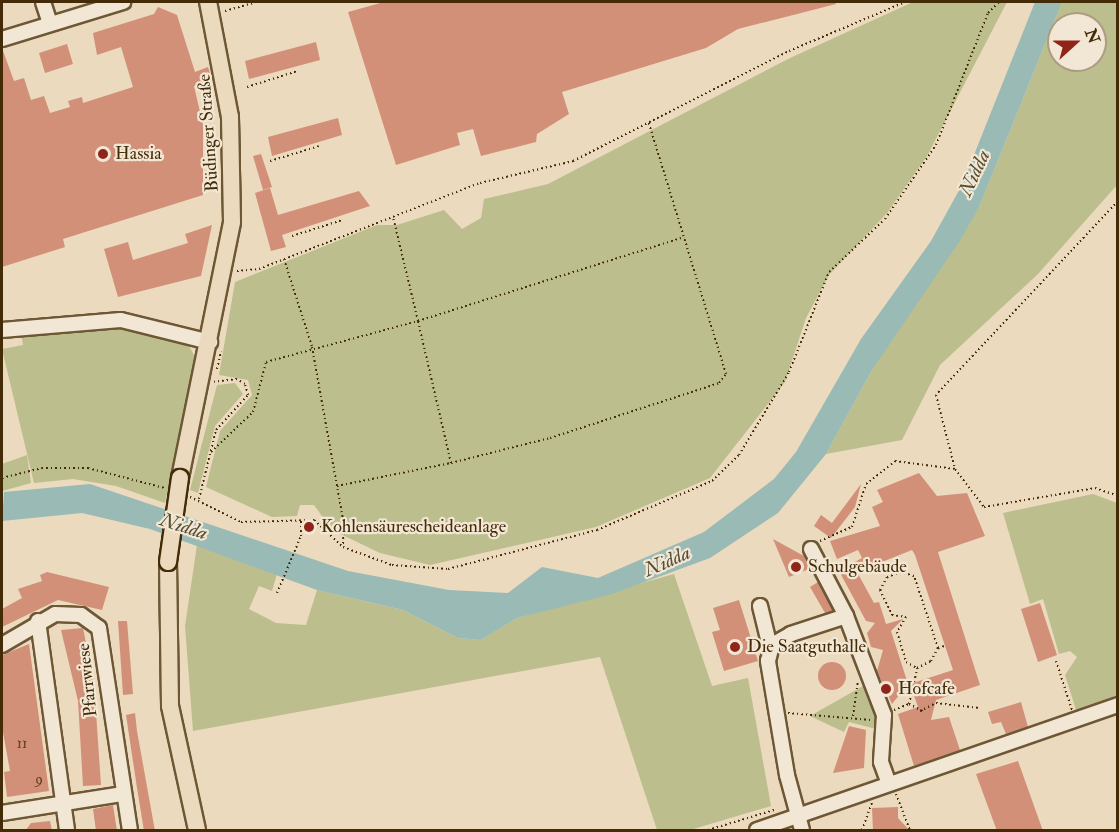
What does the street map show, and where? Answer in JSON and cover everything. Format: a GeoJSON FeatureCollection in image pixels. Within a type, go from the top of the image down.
{"type":"FeatureCollection","features":[{"type":"Feature","properties":{"kind":"main road","name":"Büdinger Straße"},"geometry":{"type":"LineString","coordinates":[[197,831],[168,688],[168,562],[176,487],[230,268],[232,136],[223,62],[208,2]]}},
{"type":"Feature","properties":{"kind":"street"},"geometry":{"type":"LineString","coordinates":[[43,2],[50,24]]}},
{"type":"Feature","properties":{"kind":"street"},"geometry":{"type":"LineString","coordinates":[[2,39],[50,24],[94,6],[123,2]]}},
{"type":"Feature","properties":{"kind":"street"},"geometry":{"type":"LineString","coordinates":[[2,330],[122,320],[210,342]]}},
{"type":"Feature","properties":{"kind":"street"},"geometry":{"type":"LineString","coordinates":[[811,549],[846,616],[869,671],[884,719],[882,762],[889,784]]}},
{"type":"Feature","properties":{"kind":"street"},"geometry":{"type":"LineString","coordinates":[[760,606],[770,647],[776,713],[795,813],[802,831]]}},
{"type":"Feature","properties":{"kind":"street","name":"Pfarrwiese"},"geometry":{"type":"LineString","coordinates":[[2,645],[38,621],[69,613],[99,628],[122,794],[130,831]]}},
{"type":"Feature","properties":{"kind":"street"},"geometry":{"type":"LineString","coordinates":[[770,647],[846,616]]}},
{"type":"Feature","properties":{"kind":"street"},"geometry":{"type":"LineString","coordinates":[[38,621],[67,831]]}},
{"type":"Feature","properties":{"kind":"street"},"geometry":{"type":"LineString","coordinates":[[757,831],[795,813],[875,793],[889,784],[911,776],[1118,705]]}},
{"type":"Feature","properties":{"kind":"street"},"geometry":{"type":"LineString","coordinates":[[2,813],[122,794]]}},
{"type":"Feature","properties":{"kind":"path"},"geometry":{"type":"LineString","coordinates":[[225,11],[256,2]]}},
{"type":"Feature","properties":{"kind":"path"},"geometry":{"type":"LineString","coordinates":[[230,268],[284,259],[480,183],[545,171],[649,123],[789,51],[904,2]]}},
{"type":"Feature","properties":{"kind":"path"},"geometry":{"type":"LineString","coordinates":[[2,478],[42,468],[88,468],[176,487],[241,522],[314,520],[343,547],[392,565],[448,569],[597,530],[712,481],[739,455],[789,372],[829,272],[885,219],[936,145],[988,12],[999,2]]}},
{"type":"Feature","properties":{"kind":"path"},"geometry":{"type":"LineString","coordinates":[[247,87],[297,71]]}},
{"type":"Feature","properties":{"kind":"path"},"geometry":{"type":"LineString","coordinates":[[337,486],[451,463],[719,382],[726,374],[649,123]]}},
{"type":"Feature","properties":{"kind":"path"},"geometry":{"type":"LineString","coordinates":[[270,161],[319,146]]}},
{"type":"Feature","properties":{"kind":"path"},"geometry":{"type":"LineString","coordinates":[[1118,201],[936,395],[956,469],[984,507],[1095,488],[1118,496]]}},
{"type":"Feature","properties":{"kind":"path"},"geometry":{"type":"LineString","coordinates":[[392,216],[451,463]]}},
{"type":"Feature","properties":{"kind":"path"},"geometry":{"type":"LineString","coordinates":[[292,236],[342,220]]}},
{"type":"Feature","properties":{"kind":"path"},"geometry":{"type":"LineString","coordinates":[[211,452],[253,412],[266,363],[312,347],[418,321],[684,237]]}},
{"type":"Feature","properties":{"kind":"path"},"geometry":{"type":"LineString","coordinates":[[284,259],[312,347],[344,524],[343,547]]}},
{"type":"Feature","properties":{"kind":"path"},"geometry":{"type":"LineString","coordinates":[[199,500],[216,430],[248,395],[245,384],[237,380],[214,382]]}},
{"type":"Feature","properties":{"kind":"path"},"geometry":{"type":"LineString","coordinates":[[811,549],[852,526],[866,484],[895,461],[956,469]]}},
{"type":"Feature","properties":{"kind":"path"},"geometry":{"type":"LineString","coordinates":[[277,593],[302,536],[299,527],[302,520]]}},
{"type":"Feature","properties":{"kind":"path"},"geometry":{"type":"LineString","coordinates":[[916,668],[906,662],[897,632],[906,616],[892,615],[880,590],[887,577],[901,572],[914,576],[938,648]]}},
{"type":"Feature","properties":{"kind":"path"},"geometry":{"type":"LineString","coordinates":[[916,668],[931,661],[938,648],[945,646]]}},
{"type":"Feature","properties":{"kind":"path"},"geometry":{"type":"LineString","coordinates":[[1056,661],[1076,720]]}},
{"type":"Feature","properties":{"kind":"path"},"geometry":{"type":"LineString","coordinates":[[776,713],[884,719],[909,704],[916,668]]}},
{"type":"Feature","properties":{"kind":"path"},"geometry":{"type":"LineString","coordinates":[[853,716],[858,682],[869,671]]}},
{"type":"Feature","properties":{"kind":"path"},"geometry":{"type":"LineString","coordinates":[[909,704],[922,711],[922,706],[936,703],[980,708]]}},
{"type":"Feature","properties":{"kind":"path"},"geometry":{"type":"LineString","coordinates":[[889,784],[910,831]]}},
{"type":"Feature","properties":{"kind":"path"},"geometry":{"type":"LineString","coordinates":[[862,831],[875,793]]}},
{"type":"Feature","properties":{"kind":"path"},"geometry":{"type":"LineString","coordinates":[[708,831],[766,811],[795,813]]}},
{"type":"Feature","properties":{"kind":"green space"},"geometry":{"type":"Polygon","coordinates":[[[913,2],[1007,2],[927,156],[887,213],[829,275],[806,318],[785,382],[710,478],[596,527],[430,565],[380,553],[332,530],[314,505],[300,505],[297,516],[272,517],[206,487],[220,431],[252,395],[248,380],[219,375],[235,282],[377,225],[397,225],[444,210],[462,229],[481,218],[484,199],[548,184],[790,58],[913,2]]]}},
{"type":"Feature","properties":{"kind":"green space"},"geometry":{"type":"Polygon","coordinates":[[[1062,2],[1117,2],[1117,185],[1038,274],[940,365],[902,440],[826,454],[872,370],[980,205],[1047,39],[1047,72],[1107,72],[1107,12],[1058,12],[1062,2]]]}},
{"type":"Feature","properties":{"kind":"green space"},"geometry":{"type":"Polygon","coordinates":[[[112,323],[188,344],[195,357],[165,503],[116,486],[73,479],[34,483],[2,349],[23,345],[21,332],[112,323]]]}},
{"type":"Feature","properties":{"kind":"green space"},"geometry":{"type":"Polygon","coordinates":[[[235,383],[243,394],[215,426],[198,493],[190,490],[217,385],[235,383]]]}},
{"type":"Feature","properties":{"kind":"green space"},"geometry":{"type":"Polygon","coordinates":[[[27,455],[31,483],[2,491],[2,464],[27,455]]]}},
{"type":"Feature","properties":{"kind":"green space"},"geometry":{"type":"Polygon","coordinates":[[[1093,494],[1117,503],[1117,698],[1077,713],[1065,675],[1077,657],[1070,651],[1059,654],[1043,599],[1030,604],[1003,513],[1093,494]]]}},
{"type":"Feature","properties":{"kind":"green space"},"geometry":{"type":"Polygon","coordinates":[[[197,545],[277,574],[272,591],[259,586],[249,609],[276,623],[306,625],[317,590],[403,610],[458,638],[481,640],[517,618],[674,574],[712,686],[748,678],[771,806],[690,830],[657,830],[600,657],[193,731],[185,626],[197,545]]]}},
{"type":"Feature","properties":{"kind":"green space"},"geometry":{"type":"Polygon","coordinates":[[[863,686],[880,730],[849,722],[844,732],[810,716],[863,686]]]}},
{"type":"Feature","properties":{"kind":"water","name":"Nidda"},"geometry":{"type":"Polygon","coordinates":[[[1035,2],[1062,2],[1058,12],[1047,12],[1047,39],[980,205],[959,242],[872,370],[826,454],[778,513],[710,558],[612,594],[517,618],[481,640],[458,638],[403,610],[317,590],[150,529],[82,513],[2,521],[4,492],[90,484],[348,571],[449,590],[508,593],[542,567],[598,578],[704,532],[774,479],[796,452],[861,339],[931,241],[962,185],[1035,2]]]}},
{"type":"Feature","properties":{"kind":"building"},"geometry":{"type":"Polygon","coordinates":[[[384,2],[835,2],[836,4],[738,29],[706,48],[562,92],[569,114],[537,134],[536,142],[481,156],[473,129],[457,133],[460,145],[396,165],[348,12],[384,2]]]}},
{"type":"Feature","properties":{"kind":"building","name":"Hassia"},"geometry":{"type":"Polygon","coordinates":[[[158,7],[177,15],[195,72],[208,67],[212,79],[194,86],[203,125],[203,195],[63,239],[65,247],[2,267],[2,48],[14,81],[24,78],[31,100],[44,96],[50,113],[70,107],[68,101],[82,97],[83,103],[133,87],[121,47],[97,55],[93,33],[154,14],[158,7]]]}},
{"type":"Feature","properties":{"kind":"building"},"geometry":{"type":"Polygon","coordinates":[[[316,42],[320,60],[249,79],[245,61],[316,42]]]}},
{"type":"Feature","properties":{"kind":"building"},"geometry":{"type":"Polygon","coordinates":[[[67,44],[73,64],[45,73],[39,53],[67,44]]]}},
{"type":"Feature","properties":{"kind":"building"},"geometry":{"type":"Polygon","coordinates":[[[338,118],[342,135],[272,156],[268,137],[338,118]]]}},
{"type":"Feature","properties":{"kind":"building"},"geometry":{"type":"Polygon","coordinates":[[[261,154],[272,187],[263,190],[253,156],[261,154]]]}},
{"type":"Feature","properties":{"kind":"building"},"geometry":{"type":"Polygon","coordinates":[[[270,188],[278,215],[359,191],[370,206],[282,235],[286,247],[271,251],[255,193],[270,188]]]}},
{"type":"Feature","properties":{"kind":"building"},"geometry":{"type":"Polygon","coordinates":[[[212,225],[201,276],[118,297],[104,249],[128,242],[133,260],[188,243],[185,234],[212,225]]]}},
{"type":"Feature","properties":{"kind":"building"},"geometry":{"type":"Polygon","coordinates":[[[919,473],[937,496],[967,493],[985,536],[938,552],[980,685],[936,700],[931,720],[949,717],[960,750],[914,766],[898,714],[918,707],[910,684],[953,670],[915,555],[912,550],[857,572],[874,603],[879,602],[886,624],[903,619],[891,631],[908,684],[892,704],[877,671],[883,650],[871,647],[867,633],[875,623],[866,621],[839,571],[862,558],[858,550],[837,559],[830,541],[880,526],[872,507],[883,502],[877,490],[919,473]]]}},
{"type":"Feature","properties":{"kind":"building"},"geometry":{"type":"Polygon","coordinates":[[[861,484],[855,507],[831,538],[814,526],[821,515],[832,523],[861,484]]]}},
{"type":"Feature","properties":{"kind":"building"},"geometry":{"type":"Polygon","coordinates":[[[773,539],[804,556],[809,569],[789,577],[773,539]]]}},
{"type":"Feature","properties":{"kind":"building"},"geometry":{"type":"Polygon","coordinates":[[[47,572],[109,587],[102,610],[58,600],[2,627],[2,609],[22,598],[18,589],[42,581],[40,575],[47,572]]]}},
{"type":"Feature","properties":{"kind":"building"},"geometry":{"type":"Polygon","coordinates":[[[818,582],[833,611],[825,613],[810,587],[818,582]]]}},
{"type":"Feature","properties":{"kind":"building","name":"Die Saatguthalle"},"geometry":{"type":"Polygon","coordinates":[[[739,600],[758,661],[724,671],[712,632],[720,630],[713,608],[739,600]]]}},
{"type":"Feature","properties":{"kind":"building"},"geometry":{"type":"Polygon","coordinates":[[[1040,603],[1057,655],[1038,662],[1021,609],[1040,603]]]}},
{"type":"Feature","properties":{"kind":"building"},"geometry":{"type":"Polygon","coordinates":[[[118,621],[127,621],[133,694],[123,695],[118,621]]]}},
{"type":"Feature","properties":{"kind":"building"},"geometry":{"type":"Polygon","coordinates":[[[83,628],[94,683],[101,785],[83,786],[78,701],[61,630],[83,628]]]}},
{"type":"Feature","properties":{"kind":"building"},"geometry":{"type":"Polygon","coordinates":[[[29,644],[49,791],[7,797],[4,772],[10,771],[2,727],[2,655],[29,644]]]}},
{"type":"Feature","properties":{"kind":"building"},"geometry":{"type":"Polygon","coordinates":[[[832,662],[842,666],[846,676],[842,686],[832,690],[822,686],[818,676],[822,666],[832,662]]]}},
{"type":"Feature","properties":{"kind":"building"},"geometry":{"type":"Polygon","coordinates":[[[1021,702],[1028,727],[1006,734],[1001,722],[992,724],[988,712],[1021,702]]]}},
{"type":"Feature","properties":{"kind":"building"},"geometry":{"type":"Polygon","coordinates":[[[135,713],[155,831],[144,831],[126,715],[135,713]]]}},
{"type":"Feature","properties":{"kind":"building"},"geometry":{"type":"Polygon","coordinates":[[[849,726],[866,730],[864,768],[833,773],[849,726]]]}},
{"type":"Feature","properties":{"kind":"building"},"geometry":{"type":"Polygon","coordinates":[[[1018,761],[1043,831],[997,831],[976,774],[1018,761]]]}},
{"type":"Feature","properties":{"kind":"building"},"geometry":{"type":"Polygon","coordinates":[[[113,805],[117,831],[96,831],[93,809],[113,805]]]}},
{"type":"Feature","properties":{"kind":"building"},"geometry":{"type":"Polygon","coordinates":[[[898,807],[898,818],[910,831],[873,831],[872,808],[898,807]]]}},
{"type":"Feature","properties":{"kind":"building"},"geometry":{"type":"Polygon","coordinates":[[[50,821],[52,831],[25,831],[31,823],[50,821]]]}},
{"type":"Feature","properties":{"kind":"place","name":"Hassia"},"geometry":{"type":"Point","coordinates":[103,154]}},
{"type":"Feature","properties":{"kind":"place","name":"Kohlensäurescheideanlage"},"geometry":{"type":"Point","coordinates":[309,527]}},
{"type":"Feature","properties":{"kind":"place","name":"Schulgebäude"},"geometry":{"type":"Point","coordinates":[796,567]}},
{"type":"Feature","properties":{"kind":"place","name":"Die Saatguthalle"},"geometry":{"type":"Point","coordinates":[735,647]}},
{"type":"Feature","properties":{"kind":"place","name":"Hofcafe"},"geometry":{"type":"Point","coordinates":[886,689]}}]}
